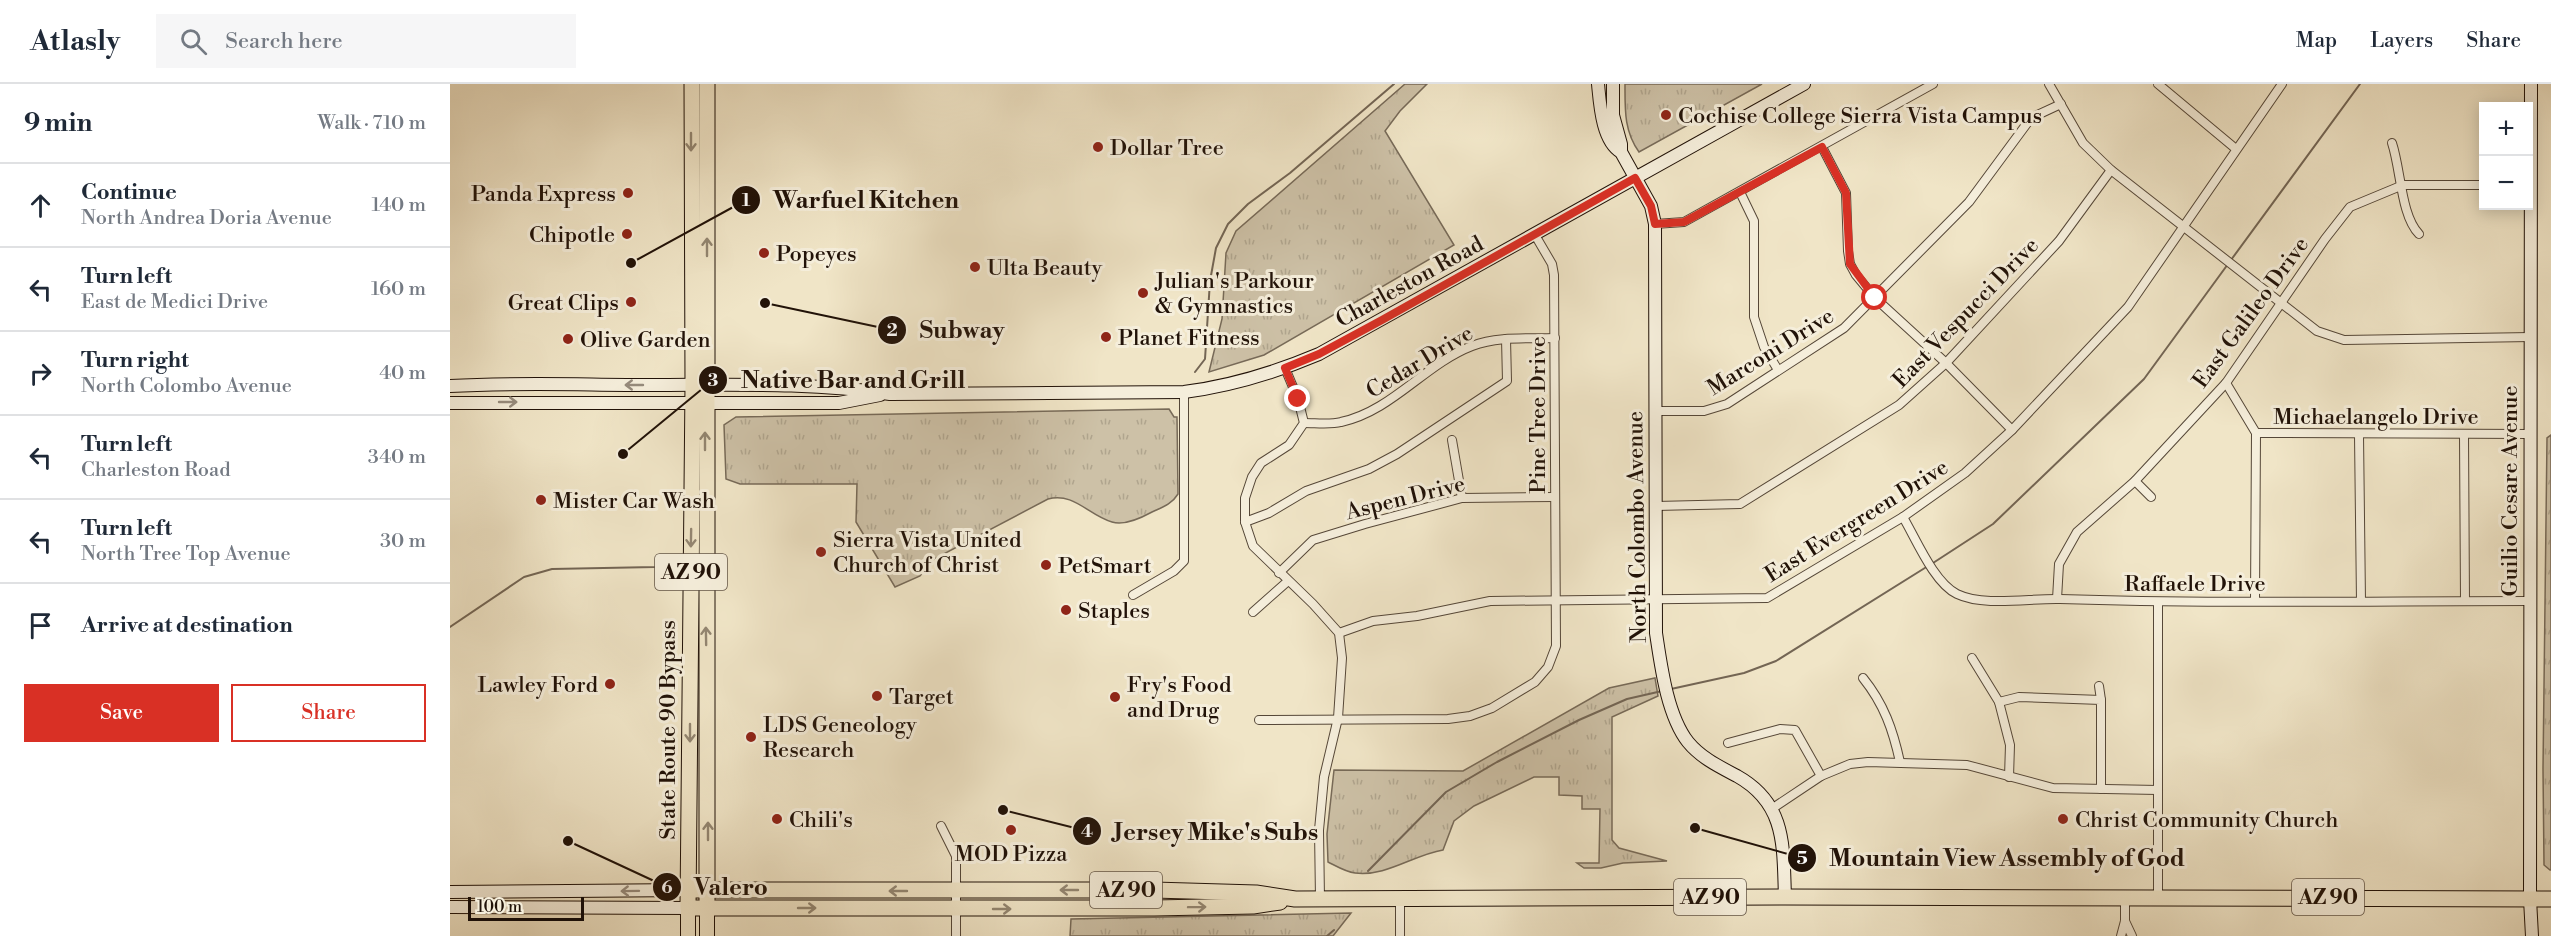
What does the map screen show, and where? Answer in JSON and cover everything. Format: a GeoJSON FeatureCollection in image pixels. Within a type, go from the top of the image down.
{"type":"FeatureCollection","features":[{"type":"Feature","properties":{"kind":"highway","name":"State Route 90 Bypass"},"geometry":{"type":"LineString","coordinates":[[692,84],[700,385]]}},
{"type":"Feature","properties":{"kind":"highway","name":"State Route 90 Bypass"},"geometry":{"type":"LineString","coordinates":[[688,909],[707,84]]}},
{"type":"Feature","properties":{"kind":"highway","name":"State Route 90 Bypass"},"geometry":{"type":"LineString","coordinates":[[699,403],[707,908]]}},
{"type":"Feature","properties":{"kind":"highway","name":"AZ 90"},"geometry":{"type":"LineString","coordinates":[[688,890],[1154,890],[1256,893],[1295,899],[1785,897],[2551,899]]}},
{"type":"Feature","properties":{"kind":"highway","name":"AZ 90"},"geometry":{"type":"LineString","coordinates":[[688,909],[1253,906],[1295,899]]}},
{"type":"Feature","properties":{"kind":"main road"},"geometry":{"type":"LineString","coordinates":[[707,908],[707,936]]}},
{"type":"Feature","properties":{"kind":"main road"},"geometry":{"type":"LineString","coordinates":[[688,909],[688,936]]}},
{"type":"Feature","properties":{"kind":"street","name":"North Colombo Avenue"},"geometry":{"type":"LineString","coordinates":[[1598,84],[1600,106],[1608,134],[1614,148],[1621,152]]}},
{"type":"Feature","properties":{"kind":"street","name":"North Colombo Avenue"},"geometry":{"type":"LineString","coordinates":[[1613,84],[1613,115],[1621,152],[1651,206],[1655,224],[1656,633],[1661,667],[1678,724],[1688,742],[1704,757],[1746,781],[1773,808]]}},
{"type":"Feature","properties":{"kind":"street","name":"Charleston Road"},"geometry":{"type":"LineString","coordinates":[[450,387],[491,384],[700,385],[850,388],[890,394],[1184,392],[1235,384],[1319,354],[1804,84]]}},
{"type":"Feature","properties":{"kind":"street"},"geometry":{"type":"LineString","coordinates":[[1655,224],[1684,222],[1933,84]]}},
{"type":"Feature","properties":{"kind":"street"},"geometry":{"type":"LineString","coordinates":[[2049,84],[2083,142],[2111,170],[2317,331],[2344,340],[2531,337]]}},
{"type":"Feature","properties":{"kind":"street"},"geometry":{"type":"LineString","coordinates":[[2158,84],[2236,149]]}},
{"type":"Feature","properties":{"kind":"street","name":"East Evergreen Drive"},"geometry":{"type":"LineString","coordinates":[[1339,633],[1372,621],[1417,616],[1490,601],[1767,598],[1903,517],[1965,473],[2012,430],[2128,307],[2282,84]]}},
{"type":"Feature","properties":{"kind":"street","name":"Guilio Cesare Avenue"},"geometry":{"type":"LineString","coordinates":[[2530,156],[2531,84]]}},
{"type":"Feature","properties":{"kind":"street","name":"Marconi Drive"},"geometry":{"type":"LineString","coordinates":[[1655,411],[1714,409],[1727,404],[1844,328],[1969,202],[2031,118],[2061,104]]}},
{"type":"Feature","properties":{"kind":"street"},"geometry":{"type":"LineString","coordinates":[[2392,143],[2410,225],[2419,234]]}},
{"type":"Feature","properties":{"kind":"street"},"geometry":{"type":"LineString","coordinates":[[1822,147],[1846,193],[1850,264],[1875,298],[1946,363],[2012,430]]}},
{"type":"Feature","properties":{"kind":"street","name":"East Vespucci Drive"},"geometry":{"type":"LineString","coordinates":[[1656,506],[1726,506],[1751,499],[1899,405],[1946,363],[2059,241],[2111,170]]}},
{"type":"Feature","properties":{"kind":"street","name":"East Galileo Drive"},"geometry":{"type":"LineString","coordinates":[[2057,599],[2059,564],[2077,532],[2135,481],[2226,383],[2325,239],[2350,207],[2403,185],[2479,185]]}},
{"type":"Feature","properties":{"kind":"street"},"geometry":{"type":"LineString","coordinates":[[1740,192],[1754,221],[1754,317],[1759,335],[1778,370]]}},
{"type":"Feature","properties":{"kind":"street","name":"Guilio Cesare Avenue"},"geometry":{"type":"LineString","coordinates":[[2530,210],[2532,434],[2530,899],[2532,936]]}},
{"type":"Feature","properties":{"kind":"street","name":"Pine Tree Drive"},"geometry":{"type":"LineString","coordinates":[[1338,718],[1448,719],[1470,716],[1492,708],[1535,682],[1548,667],[1556,646],[1555,338],[1552,264],[1535,235]]}},
{"type":"Feature","properties":{"kind":"street","name":"Cedar Drive"},"geometry":{"type":"LineString","coordinates":[[1304,423],[1339,423],[1356,418],[1384,404],[1424,374],[1470,346],[1488,340],[1555,338]]}},
{"type":"Feature","properties":{"kind":"street"},"geometry":{"type":"LineString","coordinates":[[1245,522],[1269,513],[1306,491],[1369,469],[1397,454],[1507,381],[1506,339]]}},
{"type":"Feature","properties":{"kind":"street"},"geometry":{"type":"LineString","coordinates":[[1285,368],[1298,399],[1304,423],[1289,445],[1261,463],[1252,477],[1245,498],[1245,522],[1253,546],[1339,633],[1342,658],[1338,718],[1324,777],[1319,830],[1320,899]]}},
{"type":"Feature","properties":{"kind":"street"},"geometry":{"type":"LineString","coordinates":[[2226,383],[2256,433],[2255,601]]}},
{"type":"Feature","properties":{"kind":"street"},"geometry":{"type":"LineString","coordinates":[[1133,595],[1174,571],[1184,561],[1184,392]]}},
{"type":"Feature","properties":{"kind":"street","name":"Charleston Road"},"geometry":{"type":"LineString","coordinates":[[450,403],[839,403],[890,394]]}},
{"type":"Feature","properties":{"kind":"street","name":"Michaelangelo Drive"},"geometry":{"type":"LineString","coordinates":[[2256,433],[2532,434]]}},
{"type":"Feature","properties":{"kind":"street"},"geometry":{"type":"LineString","coordinates":[[2359,435],[2361,601]]}},
{"type":"Feature","properties":{"kind":"street"},"geometry":{"type":"LineString","coordinates":[[2464,435],[2465,601]]}},
{"type":"Feature","properties":{"kind":"street"},"geometry":{"type":"LineString","coordinates":[[1452,440],[1462,498]]}},
{"type":"Feature","properties":{"kind":"street"},"geometry":{"type":"LineString","coordinates":[[2135,481],[2151,497]]}},
{"type":"Feature","properties":{"kind":"street","name":"Aspen Drive"},"geometry":{"type":"LineString","coordinates":[[1279,573],[1313,540],[1462,498],[1554,497]]}},
{"type":"Feature","properties":{"kind":"street","name":"Raffaele Drive"},"geometry":{"type":"LineString","coordinates":[[1903,517],[1943,585],[1957,594],[1976,600],[2530,601]]}},
{"type":"Feature","properties":{"kind":"street"},"geometry":{"type":"LineString","coordinates":[[1253,612],[1288,581]]}},
{"type":"Feature","properties":{"kind":"street"},"geometry":{"type":"LineString","coordinates":[[2158,602],[2158,897]]}},
{"type":"Feature","properties":{"kind":"street"},"geometry":{"type":"LineString","coordinates":[[1972,658],[1999,702],[2010,745],[2009,777]]}},
{"type":"Feature","properties":{"kind":"street"},"geometry":{"type":"LineString","coordinates":[[1863,678],[1877,696],[1886,714],[1894,734],[1900,762]]}},
{"type":"Feature","properties":{"kind":"street"},"geometry":{"type":"LineString","coordinates":[[2099,686],[2101,789]]}},
{"type":"Feature","properties":{"kind":"street"},"geometry":{"type":"LineString","coordinates":[[1999,702],[2019,698],[2101,700]]}},
{"type":"Feature","properties":{"kind":"street"},"geometry":{"type":"LineString","coordinates":[[1259,720],[1338,718]]}},
{"type":"Feature","properties":{"kind":"street"},"geometry":{"type":"LineString","coordinates":[[1728,743],[1780,729],[1795,730],[1821,776]]}},
{"type":"Feature","properties":{"kind":"street"},"geometry":{"type":"LineString","coordinates":[[1785,897],[1782,847],[1773,808],[1821,776],[1850,764],[1900,762],[1967,765],[2053,788],[2158,790]]}},
{"type":"Feature","properties":{"kind":"street"},"geometry":{"type":"LineString","coordinates":[[941,826],[956,856],[956,936]]}},
{"type":"Feature","properties":{"kind":"street"},"geometry":{"type":"LineString","coordinates":[[450,892],[688,890]]}},
{"type":"Feature","properties":{"kind":"street"},"geometry":{"type":"LineString","coordinates":[[2125,897],[2126,921],[2132,936]]}},
{"type":"Feature","properties":{"kind":"street"},"geometry":{"type":"LineString","coordinates":[[1400,899],[1400,936]]}},
{"type":"Feature","properties":{"kind":"street"},"geometry":{"type":"LineString","coordinates":[[450,907],[688,909]]}},
{"type":"Feature","properties":{"kind":"street"},"geometry":{"type":"LineString","coordinates":[[2121,936],[2126,921]]}},
{"type":"Feature","properties":{"kind":"green space"},"geometry":{"type":"Polygon","coordinates":[[[1405,84],[1427,84],[1400,111],[1385,131],[1454,245],[1264,355],[1209,372],[1222,319],[1226,253],[1236,231],[1405,84]]]}},
{"type":"Feature","properties":{"kind":"green space","name":"Cochise College Sierra Vista Campus"},"geometry":{"type":"Polygon","coordinates":[[[1625,84],[1762,84],[1639,152],[1628,128],[1625,111],[1625,84]]]}},
{"type":"Feature","properties":{"kind":"green space"},"geometry":{"type":"Polygon","coordinates":[[[1169,409],[1174,417],[1177,417],[1178,494],[1167,505],[1138,519],[1117,523],[1103,519],[1073,501],[1048,499],[934,559],[920,576],[895,587],[856,522],[857,484],[740,484],[726,479],[724,425],[736,417],[1169,409]]]}},
{"type":"Feature","properties":{"kind":"green space"},"geometry":{"type":"Polygon","coordinates":[[[2551,435],[2550,870],[2544,865],[2543,769],[2547,438],[2551,435]]]}},
{"type":"Feature","properties":{"kind":"green space"},"geometry":{"type":"Polygon","coordinates":[[[1655,678],[1658,696],[1612,717],[1612,840],[1619,848],[1667,861],[1584,868],[1577,863],[1599,863],[1600,809],[1582,809],[1582,796],[1559,795],[1559,777],[1534,777],[1474,806],[1454,821],[1443,850],[1378,872],[1355,873],[1328,862],[1327,834],[1334,770],[1463,771],[1609,688],[1655,678]]]}},
{"type":"Feature","properties":{"kind":"green space"},"geometry":{"type":"Polygon","coordinates":[[[1351,913],[1333,936],[1070,936],[1071,919],[1351,913]]]}},
{"type":"Feature","properties":{"kind":"waterway"},"geometry":{"type":"LineString","coordinates":[[1195,372],[1205,359],[1210,281],[1216,248],[1228,224],[1248,204],[1290,173],[1394,84]]}},
{"type":"Feature","properties":{"kind":"waterway"},"geometry":{"type":"LineString","coordinates":[[2231,260],[2360,84]]}},
{"type":"Feature","properties":{"kind":"waterway"},"geometry":{"type":"LineString","coordinates":[[1933,563],[1993,524],[2144,379],[2228,264]]}},
{"type":"Feature","properties":{"kind":"waterway"},"geometry":{"type":"LineString","coordinates":[[450,627],[524,577],[552,569],[667,565]]}},
{"type":"Feature","properties":{"kind":"waterway"},"geometry":{"type":"LineString","coordinates":[[1671,689],[1744,673],[1776,661],[1928,566]]}},
{"type":"Feature","properties":{"kind":"waterway"},"geometry":{"type":"LineString","coordinates":[[1368,871],[1446,792],[1497,762],[1579,720],[1627,699],[1662,691]]}},
{"type":"Feature","properties":{"kind":"waterway"},"geometry":{"type":"LineString","coordinates":[[1327,936],[1334,930]]}},
{"type":"Feature","properties":{"kind":"place","name":"Cochise College Sierra Vista Campus"},"geometry":{"type":"Point","coordinates":[1666,115]}},
{"type":"Feature","properties":{"kind":"place","name":"Dollar Tree"},"geometry":{"type":"Point","coordinates":[1098,147]}},
{"type":"Feature","properties":{"kind":"place","name":"Panda Express"},"geometry":{"type":"Point","coordinates":[628,193]}},
{"type":"Feature","properties":{"kind":"place","name":"Chipotle"},"geometry":{"type":"Point","coordinates":[627,234]}},
{"type":"Feature","properties":{"kind":"place","name":"Popeyes"},"geometry":{"type":"Point","coordinates":[764,253]}},
{"type":"Feature","properties":{"kind":"place","name":"Warfuel Kitchen"},"geometry":{"type":"Point","coordinates":[631,263]}},
{"type":"Feature","properties":{"kind":"place","name":"Ulta Beauty"},"geometry":{"type":"Point","coordinates":[975,267]}},
{"type":"Feature","properties":{"kind":"place","name":"Julian's Parkour & Gymnastics"},"geometry":{"type":"Point","coordinates":[1143,293]}},
{"type":"Feature","properties":{"kind":"place","name":"Great Clips"},"geometry":{"type":"Point","coordinates":[631,302]}},
{"type":"Feature","properties":{"kind":"place","name":"Subway"},"geometry":{"type":"Point","coordinates":[765,303]}},
{"type":"Feature","properties":{"kind":"place","name":"Planet Fitness"},"geometry":{"type":"Point","coordinates":[1106,337]}},
{"type":"Feature","properties":{"kind":"place","name":"Olive Garden"},"geometry":{"type":"Point","coordinates":[568,339]}},
{"type":"Feature","properties":{"kind":"place","name":"Native Bar and Grill"},"geometry":{"type":"Point","coordinates":[623,454]}},
{"type":"Feature","properties":{"kind":"place","name":"Mister Car Wash"},"geometry":{"type":"Point","coordinates":[541,500]}},
{"type":"Feature","properties":{"kind":"place","name":"Sierra Vista United Church of Christ"},"geometry":{"type":"Point","coordinates":[821,552]}},
{"type":"Feature","properties":{"kind":"place","name":"PetSmart"},"geometry":{"type":"Point","coordinates":[1046,565]}},
{"type":"Feature","properties":{"kind":"place","name":"Staples"},"geometry":{"type":"Point","coordinates":[1066,610]}},
{"type":"Feature","properties":{"kind":"place","name":"Lawley Ford"},"geometry":{"type":"Point","coordinates":[610,684]}},
{"type":"Feature","properties":{"kind":"place","name":"Target"},"geometry":{"type":"Point","coordinates":[877,696]}},
{"type":"Feature","properties":{"kind":"place","name":"Fry's Food and Drug"},"geometry":{"type":"Point","coordinates":[1115,697]}},
{"type":"Feature","properties":{"kind":"place","name":"LDS Geneology Research"},"geometry":{"type":"Point","coordinates":[751,737]}},
{"type":"Feature","properties":{"kind":"place","name":"Jersey Mike's Subs"},"geometry":{"type":"Point","coordinates":[1003,810]}},
{"type":"Feature","properties":{"kind":"place","name":"Chili's"},"geometry":{"type":"Point","coordinates":[777,819]}},
{"type":"Feature","properties":{"kind":"place","name":"Christ Community Church"},"geometry":{"type":"Point","coordinates":[2063,819]}},
{"type":"Feature","properties":{"kind":"place","name":"Mountain View Assembly of God"},"geometry":{"type":"Point","coordinates":[1695,828]}},
{"type":"Feature","properties":{"kind":"place","name":"MOD Pizza"},"geometry":{"type":"Point","coordinates":[1011,830]}},
{"type":"Feature","properties":{"kind":"place","name":"Valero"},"geometry":{"type":"Point","coordinates":[568,841]}},
{"type":"Feature","properties":{"kind":"route"},"geometry":{"type":"LineString","coordinates":[[1298,399],[1285,368],[1319,354],[1382,320],[1635,178],[1651,206],[1655,224],[1676,224],[1684,222],[1822,147],[1846,193],[1850,264],[1875,298]]}}]}
